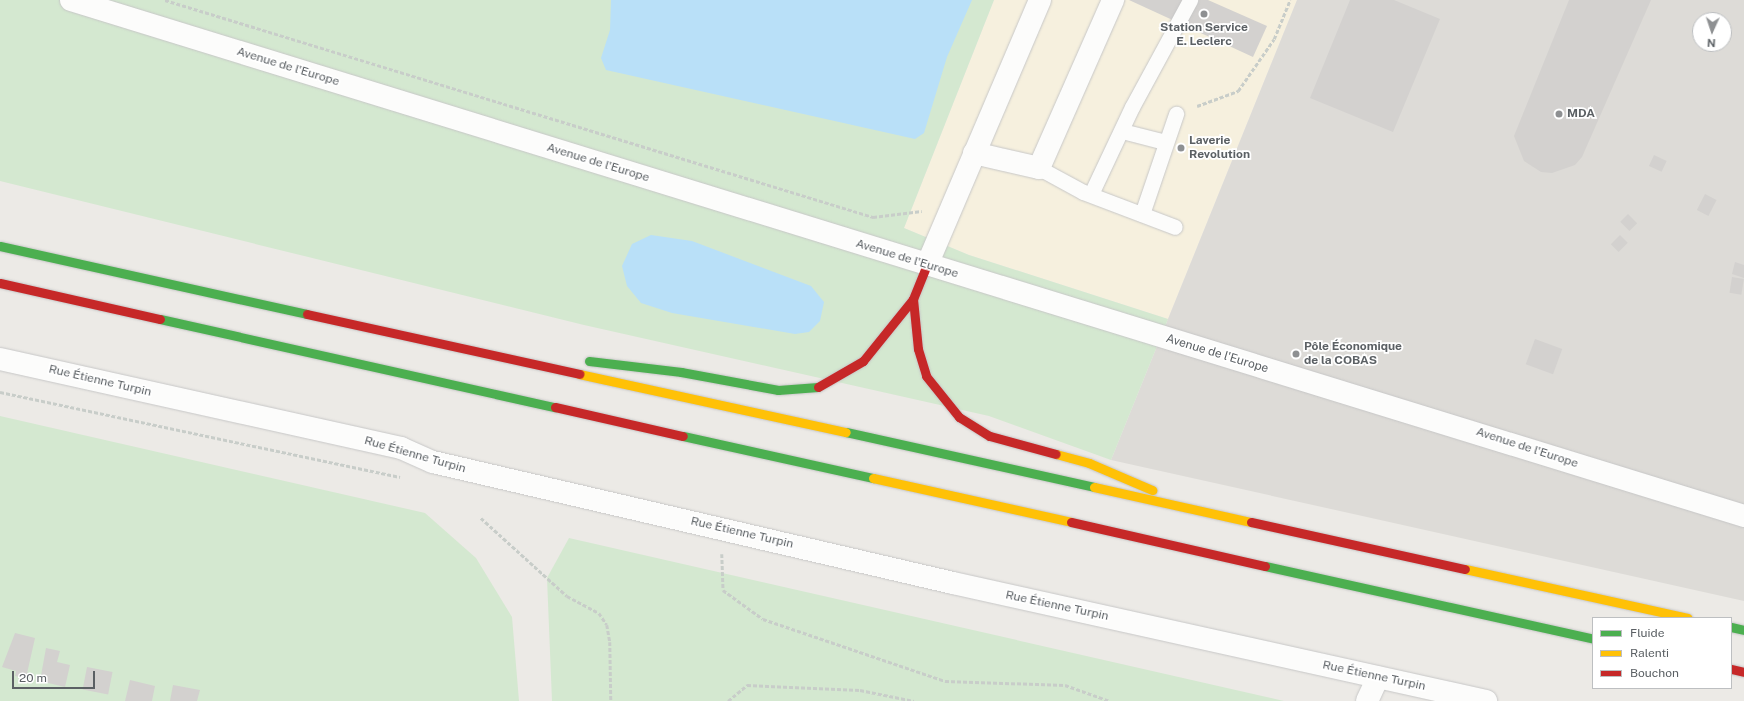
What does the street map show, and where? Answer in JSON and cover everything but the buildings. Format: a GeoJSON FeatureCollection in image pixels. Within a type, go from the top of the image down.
{"type":"FeatureCollection","features":[{"type":"Feature","properties":{"kind":"highway"},"geometry":{"type":"LineString","coordinates":[[0,246],[1683,617]]}},
{"type":"Feature","properties":{"kind":"highway"},"geometry":{"type":"LineString","coordinates":[[581,361],[682,372],[778,390],[814,389],[863,361],[913,300],[927,265]]}},
{"type":"Feature","properties":{"kind":"highway"},"geometry":{"type":"LineString","coordinates":[[0,283],[1592,639]]}},
{"type":"Feature","properties":{"kind":"highway"},"geometry":{"type":"LineString","coordinates":[[913,300],[918,349],[926,376],[958,417],[990,436],[1089,463],[1205,512]]}},
{"type":"Feature","properties":{"kind":"highway"},"geometry":{"type":"LineString","coordinates":[[472,349],[557,358]]}},
{"type":"Feature","properties":{"kind":"highway"},"geometry":{"type":"LineString","coordinates":[[1732,627],[1744,630]]}},
{"type":"Feature","properties":{"kind":"highway"},"geometry":{"type":"LineString","coordinates":[[1732,669],[1744,672]]}},
{"type":"Feature","properties":{"kind":"street","name":"Avenue de l'Europe"},"geometry":{"type":"LineString","coordinates":[[71,0],[1744,516]]}},
{"type":"Feature","properties":{"kind":"street"},"geometry":{"type":"LineString","coordinates":[[927,265],[946,217],[1040,0]]}},
{"type":"Feature","properties":{"kind":"street"},"geometry":{"type":"LineString","coordinates":[[974,153],[1039,168],[1113,0]]}},
{"type":"Feature","properties":{"kind":"street","name":"Rue Étienne Turpin"},"geometry":{"type":"LineString","coordinates":[[0,359],[401,448],[433,462],[1486,701]]}},
{"type":"Feature","properties":{"kind":"street"},"geometry":{"type":"LineString","coordinates":[[1367,701],[1378,677]]}},
{"type":"Feature","properties":{"kind":"lane"},"geometry":{"type":"LineString","coordinates":[[1091,194],[1190,0]]}},
{"type":"Feature","properties":{"kind":"lane"},"geometry":{"type":"LineString","coordinates":[[1142,214],[1165,142],[1176,114]]}},
{"type":"Feature","properties":{"kind":"lane"},"geometry":{"type":"LineString","coordinates":[[1122,132],[1165,142]]}},
{"type":"Feature","properties":{"kind":"lane"},"geometry":{"type":"LineString","coordinates":[[1039,168],[1091,194],[1175,227]]}},
{"type":"Feature","properties":{"kind":"path"},"geometry":{"type":"LineString","coordinates":[[165,0],[873,217],[919,211],[946,217]]}},
{"type":"Feature","properties":{"kind":"path"},"geometry":{"type":"LineString","coordinates":[[1176,114],[1238,91],[1274,39],[1290,0]]}},
{"type":"Feature","properties":{"kind":"path"},"geometry":{"type":"LineString","coordinates":[[0,392],[387,476],[408,476],[433,462]]}},
{"type":"Feature","properties":{"kind":"path"},"geometry":{"type":"LineString","coordinates":[[481,518],[567,596],[599,613],[607,624],[610,642],[611,701]]}},
{"type":"Feature","properties":{"kind":"path"},"geometry":{"type":"LineString","coordinates":[[725,529],[719,569],[723,590],[763,619],[945,681],[1065,685],[1110,701]]}},
{"type":"Feature","properties":{"kind":"path"},"geometry":{"type":"LineString","coordinates":[[728,701],[748,685],[860,690],[914,701]]}},
{"type":"Feature","properties":{"kind":"shaded area"},"geometry":{"type":"Polygon","coordinates":[[[994,0],[1297,0],[1168,319],[969,255],[904,228],[994,0]]]}},
{"type":"Feature","properties":{"kind":"shaded area"},"geometry":{"type":"Polygon","coordinates":[[[1297,0],[1744,0],[1744,601],[1111,460],[1297,0]]]}},
{"type":"Feature","properties":{"kind":"green space"},"geometry":{"type":"Polygon","coordinates":[[[0,0],[994,0],[904,228],[969,255],[1168,319],[1111,460],[989,416],[584,325],[0,181],[0,0]]]}},
{"type":"Feature","properties":{"kind":"green space"},"geometry":{"type":"Polygon","coordinates":[[[0,416],[425,513],[476,558],[512,617],[519,701],[0,701],[0,416]]]}},
{"type":"Feature","properties":{"kind":"green space"},"geometry":{"type":"Polygon","coordinates":[[[569,538],[1284,701],[552,701],[547,578],[569,538]]]}},
{"type":"Feature","properties":{"kind":"water"},"geometry":{"type":"Polygon","coordinates":[[[611,0],[972,0],[947,57],[924,133],[915,139],[606,70],[601,58],[610,30],[611,0]]]}},
{"type":"Feature","properties":{"kind":"water"},"geometry":{"type":"Polygon","coordinates":[[[651,235],[692,241],[811,286],[824,302],[820,321],[809,332],[795,334],[672,313],[641,303],[627,286],[622,266],[632,244],[651,235]]]}},
{"type":"Feature","properties":{"kind":"traffic: fast"},"geometry":{"type":"LineString","coordinates":[[0,246],[307,314]]}},
{"type":"Feature","properties":{"kind":"traffic: fast"},"geometry":{"type":"LineString","coordinates":[[160,319],[555,407]]}},
{"type":"Feature","properties":{"kind":"traffic: fast"},"geometry":{"type":"LineString","coordinates":[[589,361],[681,372],[778,390],[818,387]]}},
{"type":"Feature","properties":{"kind":"traffic: fast"},"geometry":{"type":"LineString","coordinates":[[846,432],[1094,487]]}},
{"type":"Feature","properties":{"kind":"traffic: fast"},"geometry":{"type":"LineString","coordinates":[[683,436],[873,478]]}},
{"type":"Feature","properties":{"kind":"traffic: fast"},"geometry":{"type":"LineString","coordinates":[[1265,566],[1592,639]]}},
{"type":"Feature","properties":{"kind":"traffic: fast"},"geometry":{"type":"LineString","coordinates":[[1732,627],[1744,630]]}},
{"type":"Feature","properties":{"kind":"traffic: slow"},"geometry":{"type":"LineString","coordinates":[[579,374],[846,432]]}},
{"type":"Feature","properties":{"kind":"traffic: slow"},"geometry":{"type":"LineString","coordinates":[[1056,454],[1089,463],[1152,490]]}},
{"type":"Feature","properties":{"kind":"traffic: slow"},"geometry":{"type":"LineString","coordinates":[[873,478],[1071,522]]}},
{"type":"Feature","properties":{"kind":"traffic: slow"},"geometry":{"type":"LineString","coordinates":[[1094,487],[1251,522]]}},
{"type":"Feature","properties":{"kind":"traffic: slow"},"geometry":{"type":"LineString","coordinates":[[1465,569],[1683,617]]}},
{"type":"Feature","properties":{"kind":"traffic: jam"},"geometry":{"type":"LineString","coordinates":[[818,387],[863,361],[913,299],[927,265]]}},
{"type":"Feature","properties":{"kind":"traffic: jam"},"geometry":{"type":"LineString","coordinates":[[0,283],[160,319]]}},
{"type":"Feature","properties":{"kind":"traffic: jam"},"geometry":{"type":"LineString","coordinates":[[913,299],[918,349],[926,376],[959,417],[990,436],[1056,454]]}},
{"type":"Feature","properties":{"kind":"traffic: jam"},"geometry":{"type":"LineString","coordinates":[[307,314],[579,374]]}},
{"type":"Feature","properties":{"kind":"traffic: jam"},"geometry":{"type":"LineString","coordinates":[[555,407],[683,436]]}},
{"type":"Feature","properties":{"kind":"traffic: jam"},"geometry":{"type":"LineString","coordinates":[[1071,522],[1265,566]]}},
{"type":"Feature","properties":{"kind":"traffic: jam"},"geometry":{"type":"LineString","coordinates":[[1251,522],[1465,569]]}},
{"type":"Feature","properties":{"kind":"traffic: jam"},"geometry":{"type":"LineString","coordinates":[[1732,669],[1744,672]]}},
{"type":"Feature","properties":{"kind":"place","name":"Station Service E. Leclerc"},"geometry":{"type":"Point","coordinates":[1204,14]}},
{"type":"Feature","properties":{"kind":"place","name":"MDA"},"geometry":{"type":"Point","coordinates":[1559,114]}},
{"type":"Feature","properties":{"kind":"place","name":"Laverie Revolution"},"geometry":{"type":"Point","coordinates":[1181,148]}},
{"type":"Feature","properties":{"kind":"place","name":"Pôle Économique de la COBAS"},"geometry":{"type":"Point","coordinates":[1296,354]}}]}
